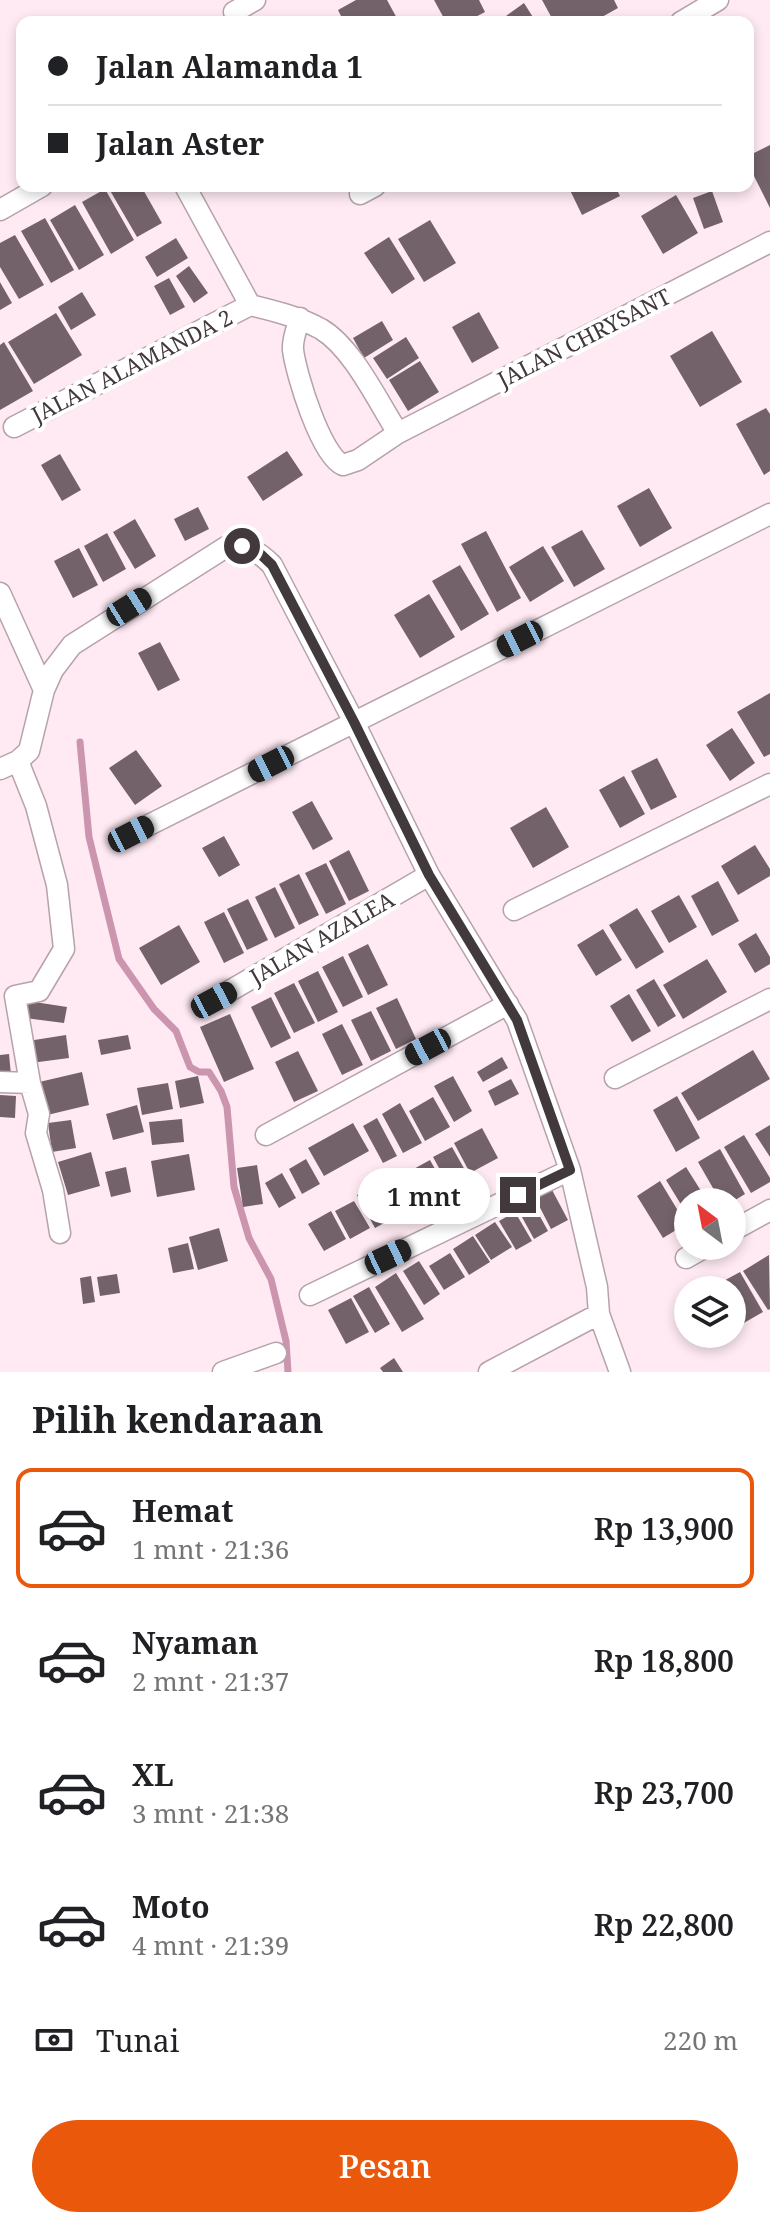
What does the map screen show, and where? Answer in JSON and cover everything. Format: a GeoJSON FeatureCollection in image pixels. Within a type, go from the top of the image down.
{"type":"FeatureCollection","features":[{"type":"Feature","properties":{"kind":"street"},"geometry":{"type":"LineString","coordinates":[[234,12],[255,0]]}},
{"type":"Feature","properties":{"kind":"street"},"geometry":{"type":"LineString","coordinates":[[691,16],[718,0]]}},
{"type":"Feature","properties":{"kind":"street"},"geometry":{"type":"LineString","coordinates":[[0,210],[32,192]]}},
{"type":"Feature","properties":{"kind":"street"},"geometry":{"type":"LineString","coordinates":[[188,192],[250,305],[300,318],[335,340],[352,360],[398,433]]}},
{"type":"Feature","properties":{"kind":"street","name":"JALAN CHRYSANT"},"geometry":{"type":"LineString","coordinates":[[300,318],[292,348],[297,367],[320,435],[335,462],[343,465],[398,433],[770,242]]}},
{"type":"Feature","properties":{"kind":"street","name":"JALAN ALAMANDA 2"},"geometry":{"type":"LineString","coordinates":[[14,427],[250,305]]}},
{"type":"Feature","properties":{"kind":"street"},"geometry":{"type":"LineString","coordinates":[[131,834],[770,514]]}},
{"type":"Feature","properties":{"kind":"street"},"geometry":{"type":"LineString","coordinates":[[60,1233],[53,1190],[36,1133],[39,1114],[8,996],[39,991],[64,949],[57,885],[36,806],[9,765],[29,751],[44,690],[53,670],[72,645],[226,547],[255,549],[272,565],[429,875],[517,1020],[570,1170],[597,1287],[599,1314],[620,1372]]}},
{"type":"Feature","properties":{"kind":"street"},"geometry":{"type":"LineString","coordinates":[[0,593],[44,690]]}},
{"type":"Feature","properties":{"kind":"street"},"geometry":{"type":"LineString","coordinates":[[514,910],[770,784]]}},
{"type":"Feature","properties":{"kind":"street","name":"JALAN AZALEA"},"geometry":{"type":"LineString","coordinates":[[214,1000],[429,875]]}},
{"type":"Feature","properties":{"kind":"street"},"geometry":{"type":"LineString","coordinates":[[615,1078],[770,999]]}},
{"type":"Feature","properties":{"kind":"street"},"geometry":{"type":"LineString","coordinates":[[266,1135],[508,1004]]}},
{"type":"Feature","properties":{"kind":"street"},"geometry":{"type":"LineString","coordinates":[[0,1082],[30,1083]]}},
{"type":"Feature","properties":{"kind":"street"},"geometry":{"type":"LineString","coordinates":[[310,1295],[570,1170]]}},
{"type":"Feature","properties":{"kind":"street"},"geometry":{"type":"LineString","coordinates":[[746,1223],[770,1210]]}},
{"type":"Feature","properties":{"kind":"street"},"geometry":{"type":"LineString","coordinates":[[489,1372],[599,1314]]}},
{"type":"Feature","properties":{"kind":"street"},"geometry":{"type":"LineString","coordinates":[[223,1372],[276,1353]]}},
{"type":"Feature","properties":{"kind":"building"},"geometry":{"type":"Polygon","coordinates":[[[356,0],[387,0],[396,16],[341,16],[338,10],[356,0]]]}},
{"type":"Feature","properties":{"kind":"building"},"geometry":{"type":"Polygon","coordinates":[[[434,0],[479,0],[485,12],[477,16],[443,16],[434,0]]]}},
{"type":"Feature","properties":{"kind":"building"},"geometry":{"type":"Polygon","coordinates":[[[542,0],[614,0],[618,8],[604,16],[551,16],[542,0]]]}},
{"type":"Feature","properties":{"kind":"building"},"geometry":{"type":"Polygon","coordinates":[[[524,3],[532,16],[506,16],[524,3]]]}},
{"type":"Feature","properties":{"kind":"building"},"geometry":{"type":"Polygon","coordinates":[[[770,145],[770,208],[754,176],[754,153],[770,145]]]}},
{"type":"Feature","properties":{"kind":"building"},"geometry":{"type":"Polygon","coordinates":[[[100,192],[107,192],[134,240],[111,254],[82,202],[100,192]]]}},
{"type":"Feature","properties":{"kind":"building"},"geometry":{"type":"Polygon","coordinates":[[[111,192],[144,192],[162,223],[137,237],[111,192]]]}},
{"type":"Feature","properties":{"kind":"building"},"geometry":{"type":"Polygon","coordinates":[[[571,192],[618,192],[620,196],[582,215],[571,192]]]}},
{"type":"Feature","properties":{"kind":"building"},"geometry":{"type":"Polygon","coordinates":[[[712,192],[723,222],[704,229],[693,198],[712,192]]]}},
{"type":"Feature","properties":{"kind":"building"},"geometry":{"type":"Polygon","coordinates":[[[676,195],[698,233],[663,254],[641,216],[676,195]]]}},
{"type":"Feature","properties":{"kind":"building"},"geometry":{"type":"Polygon","coordinates":[[[75,205],[104,255],[79,270],[50,220],[75,205]]]}},
{"type":"Feature","properties":{"kind":"building"},"geometry":{"type":"Polygon","coordinates":[[[45,218],[74,270],[51,283],[21,231],[45,218]]]}},
{"type":"Feature","properties":{"kind":"building"},"geometry":{"type":"Polygon","coordinates":[[[430,220],[456,263],[424,282],[398,239],[430,220]]]}},
{"type":"Feature","properties":{"kind":"building"},"geometry":{"type":"Polygon","coordinates":[[[15,235],[44,285],[19,299],[0,267],[0,243],[15,235]]]}},
{"type":"Feature","properties":{"kind":"building"},"geometry":{"type":"Polygon","coordinates":[[[389,237],[415,279],[392,294],[364,253],[389,237]]]}},
{"type":"Feature","properties":{"kind":"building"},"geometry":{"type":"Polygon","coordinates":[[[176,238],[188,258],[157,277],[145,257],[176,238]]]}},
{"type":"Feature","properties":{"kind":"building"},"geometry":{"type":"Polygon","coordinates":[[[189,266],[208,293],[194,303],[176,276],[189,266]]]}},
{"type":"Feature","properties":{"kind":"building"},"geometry":{"type":"Polygon","coordinates":[[[169,278],[185,307],[170,315],[154,286],[169,278]]]}},
{"type":"Feature","properties":{"kind":"building"},"geometry":{"type":"Polygon","coordinates":[[[0,282],[12,303],[0,310],[0,282]]]}},
{"type":"Feature","properties":{"kind":"building"},"geometry":{"type":"Polygon","coordinates":[[[82,292],[96,315],[71,330],[58,307],[82,292]]]}},
{"type":"Feature","properties":{"kind":"building"},"geometry":{"type":"Polygon","coordinates":[[[479,312],[499,348],[472,363],[452,327],[479,312]]]}},
{"type":"Feature","properties":{"kind":"building"},"geometry":{"type":"Polygon","coordinates":[[[56,313],[82,355],[34,384],[8,342],[56,313]]]}},
{"type":"Feature","properties":{"kind":"building"},"geometry":{"type":"Polygon","coordinates":[[[382,321],[393,340],[364,358],[353,338],[382,321]]]}},
{"type":"Feature","properties":{"kind":"building"},"geometry":{"type":"Polygon","coordinates":[[[712,331],[742,382],[700,407],[670,356],[712,331]]]}},
{"type":"Feature","properties":{"kind":"building"},"geometry":{"type":"Polygon","coordinates":[[[406,337],[419,358],[387,379],[373,358],[406,337]]]}},
{"type":"Feature","properties":{"kind":"building"},"geometry":{"type":"Polygon","coordinates":[[[4,342],[33,391],[0,410],[0,345],[4,342]]]}},
{"type":"Feature","properties":{"kind":"building"},"geometry":{"type":"Polygon","coordinates":[[[420,361],[439,392],[408,411],[389,380],[420,361]]]}},
{"type":"Feature","properties":{"kind":"building"},"geometry":{"type":"Polygon","coordinates":[[[766,408],[770,414],[770,471],[764,475],[736,424],[766,408]]]}},
{"type":"Feature","properties":{"kind":"building"},"geometry":{"type":"Polygon","coordinates":[[[287,451],[303,475],[263,501],[247,477],[287,451]]]}},
{"type":"Feature","properties":{"kind":"building"},"geometry":{"type":"Polygon","coordinates":[[[60,454],[81,490],[62,501],[41,465],[60,454]]]}},
{"type":"Feature","properties":{"kind":"building"},"geometry":{"type":"Polygon","coordinates":[[[649,488],[672,528],[640,547],[617,506],[649,488]]]}},
{"type":"Feature","properties":{"kind":"building"},"geometry":{"type":"Polygon","coordinates":[[[198,507],[209,529],[185,541],[174,519],[198,507]]]}},
{"type":"Feature","properties":{"kind":"building"},"geometry":{"type":"Polygon","coordinates":[[[135,519],[156,556],[135,569],[113,532],[135,519]]]}},
{"type":"Feature","properties":{"kind":"building"},"geometry":{"type":"Polygon","coordinates":[[[582,530],[605,569],[574,587],[551,547],[582,530]]]}},
{"type":"Feature","properties":{"kind":"building"},"geometry":{"type":"Polygon","coordinates":[[[486,531],[521,598],[497,612],[461,544],[486,531]]]}},
{"type":"Feature","properties":{"kind":"building"},"geometry":{"type":"Polygon","coordinates":[[[107,533],[126,569],[103,582],[84,546],[107,533]]]}},
{"type":"Feature","properties":{"kind":"building"},"geometry":{"type":"Polygon","coordinates":[[[543,546],[564,581],[530,602],[509,567],[543,546]]]}},
{"type":"Feature","properties":{"kind":"building"},"geometry":{"type":"Polygon","coordinates":[[[79,548],[98,585],[73,598],[54,561],[79,548]]]}},
{"type":"Feature","properties":{"kind":"building"},"geometry":{"type":"Polygon","coordinates":[[[460,565],[489,614],[461,631],[432,581],[460,565]]]}},
{"type":"Feature","properties":{"kind":"building"},"geometry":{"type":"Polygon","coordinates":[[[429,594],[455,637],[420,658],[394,615],[429,594]]]}},
{"type":"Feature","properties":{"kind":"building"},"geometry":{"type":"Polygon","coordinates":[[[160,642],[180,680],[158,691],[138,653],[160,642]]]}},
{"type":"Feature","properties":{"kind":"building"},"geometry":{"type":"Polygon","coordinates":[[[770,693],[770,754],[764,757],[737,712],[770,693]]]}},
{"type":"Feature","properties":{"kind":"building"},"geometry":{"type":"Polygon","coordinates":[[[732,728],[755,763],[730,781],[706,745],[732,728]]]}},
{"type":"Feature","properties":{"kind":"building"},"geometry":{"type":"Polygon","coordinates":[[[136,750],[162,786],[135,805],[109,768],[136,750]]]}},
{"type":"Feature","properties":{"kind":"building"},"geometry":{"type":"Polygon","coordinates":[[[657,758],[677,797],[651,810],[631,771],[657,758]]]}},
{"type":"Feature","properties":{"kind":"building"},"geometry":{"type":"Polygon","coordinates":[[[624,776],[645,814],[620,828],[599,790],[624,776]]]}},
{"type":"Feature","properties":{"kind":"building"},"geometry":{"type":"Polygon","coordinates":[[[312,801],[333,839],[313,850],[292,812],[312,801]]]}},
{"type":"Feature","properties":{"kind":"building"},"geometry":{"type":"Polygon","coordinates":[[[546,807],[569,847],[533,868],[510,828],[546,807]]]}},
{"type":"Feature","properties":{"kind":"building"},"geometry":{"type":"Polygon","coordinates":[[[224,836],[240,865],[219,877],[202,848],[224,836]]]}},
{"type":"Feature","properties":{"kind":"building"},"geometry":{"type":"Polygon","coordinates":[[[755,845],[770,869],[770,876],[738,895],[721,866],[755,845]]]}},
{"type":"Feature","properties":{"kind":"building"},"geometry":{"type":"Polygon","coordinates":[[[349,850],[369,891],[349,901],[329,861],[349,850]]]}},
{"type":"Feature","properties":{"kind":"building"},"geometry":{"type":"Polygon","coordinates":[[[326,863],[346,904],[326,914],[305,873],[326,863]]]}},
{"type":"Feature","properties":{"kind":"building"},"geometry":{"type":"Polygon","coordinates":[[[299,874],[319,915],[299,925],[279,884],[299,874]]]}},
{"type":"Feature","properties":{"kind":"building"},"geometry":{"type":"Polygon","coordinates":[[[718,881],[739,921],[712,936],[691,896],[718,881]]]}},
{"type":"Feature","properties":{"kind":"building"},"geometry":{"type":"Polygon","coordinates":[[[275,887],[295,928],[275,938],[255,897],[275,887]]]}},
{"type":"Feature","properties":{"kind":"building"},"geometry":{"type":"Polygon","coordinates":[[[679,895],[697,927],[669,943],[651,911],[679,895]]]}},
{"type":"Feature","properties":{"kind":"building"},"geometry":{"type":"Polygon","coordinates":[[[248,899],[268,940],[247,950],[227,909],[248,899]]]}},
{"type":"Feature","properties":{"kind":"building"},"geometry":{"type":"Polygon","coordinates":[[[637,908],[664,952],[636,969],[609,925],[637,908]]]}},
{"type":"Feature","properties":{"kind":"building"},"geometry":{"type":"Polygon","coordinates":[[[224,912],[244,953],[224,963],[204,922],[224,912]]]}},
{"type":"Feature","properties":{"kind":"building"},"geometry":{"type":"Polygon","coordinates":[[[179,925],[200,962],[161,985],[139,948],[179,925]]]}},
{"type":"Feature","properties":{"kind":"building"},"geometry":{"type":"Polygon","coordinates":[[[603,929],[622,960],[596,976],[577,945],[603,929]]]}},
{"type":"Feature","properties":{"kind":"building"},"geometry":{"type":"Polygon","coordinates":[[[756,933],[770,957],[770,964],[755,973],[738,944],[756,933]]]}},
{"type":"Feature","properties":{"kind":"building"},"geometry":{"type":"Polygon","coordinates":[[[368,944],[388,985],[368,995],[348,954],[368,944]]]}},
{"type":"Feature","properties":{"kind":"building"},"geometry":{"type":"Polygon","coordinates":[[[343,956],[363,997],[343,1007],[322,967],[343,956]]]}},
{"type":"Feature","properties":{"kind":"building"},"geometry":{"type":"Polygon","coordinates":[[[707,959],[727,992],[683,1019],[663,985],[707,959]]]}},
{"type":"Feature","properties":{"kind":"building"},"geometry":{"type":"Polygon","coordinates":[[[318,971],[338,1012],[318,1022],[298,981],[318,971]]]}},
{"type":"Feature","properties":{"kind":"building"},"geometry":{"type":"Polygon","coordinates":[[[654,979],[676,1016],[658,1027],[636,990],[654,979]]]}},
{"type":"Feature","properties":{"kind":"building"},"geometry":{"type":"Polygon","coordinates":[[[294,983],[315,1023],[294,1033],[274,993],[294,983]]]}},
{"type":"Feature","properties":{"kind":"building"},"geometry":{"type":"Polygon","coordinates":[[[629,994],[651,1031],[632,1042],[610,1006],[629,994]]]}},
{"type":"Feature","properties":{"kind":"building"},"geometry":{"type":"Polygon","coordinates":[[[271,997],[291,1038],[271,1048],[251,1007],[271,997]]]}},
{"type":"Feature","properties":{"kind":"building"},"geometry":{"type":"Polygon","coordinates":[[[397,998],[416,1039],[396,1049],[376,1008],[397,998]]]}},
{"type":"Feature","properties":{"kind":"building"},"geometry":{"type":"Polygon","coordinates":[[[28,1001],[67,1007],[64,1023],[25,1018],[28,1001]]]}},
{"type":"Feature","properties":{"kind":"building"},"geometry":{"type":"Polygon","coordinates":[[[371,1011],[391,1051],[371,1061],[351,1020],[371,1011]]]}},
{"type":"Feature","properties":{"kind":"building"},"geometry":{"type":"Polygon","coordinates":[[[230,1014],[254,1069],[224,1082],[200,1027],[230,1014]]]}},
{"type":"Feature","properties":{"kind":"building"},"geometry":{"type":"Polygon","coordinates":[[[342,1024],[363,1065],[342,1075],[322,1034],[342,1024]]]}},
{"type":"Feature","properties":{"kind":"building"},"geometry":{"type":"Polygon","coordinates":[[[66,1035],[69,1058],[31,1063],[28,1041],[66,1035]]]}},
{"type":"Feature","properties":{"kind":"building"},"geometry":{"type":"Polygon","coordinates":[[[128,1035],[131,1049],[101,1055],[98,1040],[128,1035]]]}},
{"type":"Feature","properties":{"kind":"building"},"geometry":{"type":"Polygon","coordinates":[[[753,1050],[770,1079],[698,1121],[681,1093],[753,1050]]]}},
{"type":"Feature","properties":{"kind":"building"},"geometry":{"type":"Polygon","coordinates":[[[298,1051],[318,1091],[294,1102],[275,1062],[298,1051]]]}},
{"type":"Feature","properties":{"kind":"building"},"geometry":{"type":"Polygon","coordinates":[[[9,1054],[11,1075],[0,1076],[0,1055],[9,1054]]]}},
{"type":"Feature","properties":{"kind":"building"},"geometry":{"type":"Polygon","coordinates":[[[502,1057],[508,1068],[483,1082],[477,1072],[502,1057]]]}},
{"type":"Feature","properties":{"kind":"building"},"geometry":{"type":"Polygon","coordinates":[[[82,1072],[89,1105],[43,1116],[35,1083],[82,1072]]]}},
{"type":"Feature","properties":{"kind":"building"},"geometry":{"type":"Polygon","coordinates":[[[198,1076],[204,1103],[180,1108],[175,1081],[198,1076]]]}},
{"type":"Feature","properties":{"kind":"building"},"geometry":{"type":"Polygon","coordinates":[[[453,1076],[472,1111],[454,1122],[434,1086],[453,1076]]]}},
{"type":"Feature","properties":{"kind":"building"},"geometry":{"type":"Polygon","coordinates":[[[511,1079],[519,1094],[495,1106],[488,1091],[511,1079]]]}},
{"type":"Feature","properties":{"kind":"building"},"geometry":{"type":"Polygon","coordinates":[[[168,1083],[173,1109],[142,1115],[137,1088],[168,1083]]]}},
{"type":"Feature","properties":{"kind":"building"},"geometry":{"type":"Polygon","coordinates":[[[0,1095],[16,1096],[15,1118],[0,1117],[0,1095]]]}},
{"type":"Feature","properties":{"kind":"building"},"geometry":{"type":"Polygon","coordinates":[[[677,1096],[700,1138],[676,1152],[653,1110],[677,1096]]]}},
{"type":"Feature","properties":{"kind":"building"},"geometry":{"type":"Polygon","coordinates":[[[433,1097],[450,1127],[425,1141],[409,1111],[433,1097]]]}},
{"type":"Feature","properties":{"kind":"building"},"geometry":{"type":"Polygon","coordinates":[[[400,1103],[422,1143],[403,1153],[382,1114],[400,1103]]]}},
{"type":"Feature","properties":{"kind":"building"},"geometry":{"type":"Polygon","coordinates":[[[137,1105],[144,1132],[113,1140],[106,1114],[137,1105]]]}},
{"type":"Feature","properties":{"kind":"building"},"geometry":{"type":"Polygon","coordinates":[[[377,1118],[397,1156],[383,1163],[363,1126],[377,1118]]]}},
{"type":"Feature","properties":{"kind":"building"},"geometry":{"type":"Polygon","coordinates":[[[182,1119],[184,1142],[152,1145],[149,1122],[182,1119]]]}},
{"type":"Feature","properties":{"kind":"building"},"geometry":{"type":"Polygon","coordinates":[[[71,1120],[76,1148],[52,1152],[48,1123],[71,1120]]]}},
{"type":"Feature","properties":{"kind":"building"},"geometry":{"type":"Polygon","coordinates":[[[353,1123],[369,1151],[324,1176],[308,1148],[353,1123]]]}},
{"type":"Feature","properties":{"kind":"building"},"geometry":{"type":"Polygon","coordinates":[[[770,1125],[770,1157],[755,1134],[770,1125]]]}},
{"type":"Feature","properties":{"kind":"building"},"geometry":{"type":"Polygon","coordinates":[[[482,1128],[498,1158],[470,1173],[454,1143],[482,1128]]]}},
{"type":"Feature","properties":{"kind":"building"},"geometry":{"type":"Polygon","coordinates":[[[744,1135],[770,1178],[770,1182],[751,1193],[724,1147],[744,1135]]]}},
{"type":"Feature","properties":{"kind":"building"},"geometry":{"type":"Polygon","coordinates":[[[452,1147],[470,1179],[451,1190],[433,1157],[452,1147]]]}},
{"type":"Feature","properties":{"kind":"building"},"geometry":{"type":"Polygon","coordinates":[[[720,1149],[742,1188],[713,1188],[698,1162],[720,1149]]]}},
{"type":"Feature","properties":{"kind":"building"},"geometry":{"type":"Polygon","coordinates":[[[91,1152],[100,1186],[68,1195],[58,1162],[91,1152]]]}},
{"type":"Feature","properties":{"kind":"building"},"geometry":{"type":"Polygon","coordinates":[[[189,1154],[195,1190],[157,1197],[151,1161],[189,1154]]]}},
{"type":"Feature","properties":{"kind":"building"},"geometry":{"type":"Polygon","coordinates":[[[306,1159],[320,1184],[302,1194],[289,1169],[306,1159]]]}},
{"type":"Feature","properties":{"kind":"building"},"geometry":{"type":"Polygon","coordinates":[[[430,1160],[450,1196],[430,1207],[410,1171],[430,1160]]]}},
{"type":"Feature","properties":{"kind":"building"},"geometry":{"type":"Polygon","coordinates":[[[257,1165],[263,1204],[243,1207],[237,1168],[257,1165]]]}},
{"type":"Feature","properties":{"kind":"building"},"geometry":{"type":"Polygon","coordinates":[[[126,1167],[131,1192],[111,1197],[105,1172],[126,1167]]]}},
{"type":"Feature","properties":{"kind":"building"},"geometry":{"type":"Polygon","coordinates":[[[686,1167],[699,1188],[674,1188],[674,1193],[666,1180],[686,1167]]]}},
{"type":"Feature","properties":{"kind":"building"},"geometry":{"type":"Polygon","coordinates":[[[406,1172],[422,1203],[401,1214],[384,1184],[406,1172]]]}},
{"type":"Feature","properties":{"kind":"building"},"geometry":{"type":"Polygon","coordinates":[[[282,1173],[296,1198],[279,1208],[265,1183],[282,1173]]]}},
{"type":"Feature","properties":{"kind":"building"},"geometry":{"type":"Polygon","coordinates":[[[660,1181],[674,1204],[674,1231],[663,1238],[637,1196],[660,1181]]]}},
{"type":"Feature","properties":{"kind":"building"},"geometry":{"type":"Polygon","coordinates":[[[379,1182],[397,1216],[375,1228],[357,1195],[379,1182]]]}},
{"type":"Feature","properties":{"kind":"building"},"geometry":{"type":"Polygon","coordinates":[[[551,1188],[568,1220],[551,1229],[534,1196],[551,1188]]]}},
{"type":"Feature","properties":{"kind":"building"},"geometry":{"type":"Polygon","coordinates":[[[531,1200],[548,1231],[534,1239],[517,1208],[531,1200]]]}},
{"type":"Feature","properties":{"kind":"building"},"geometry":{"type":"Polygon","coordinates":[[[354,1201],[370,1228],[350,1239],[335,1211],[354,1201]]]}},
{"type":"Feature","properties":{"kind":"building"},"geometry":{"type":"Polygon","coordinates":[[[331,1211],[346,1239],[324,1251],[308,1224],[331,1211]]]}},
{"type":"Feature","properties":{"kind":"building"},"geometry":{"type":"Polygon","coordinates":[[[515,1212],[532,1241],[516,1250],[499,1221],[515,1212]]]}},
{"type":"Feature","properties":{"kind":"building"},"geometry":{"type":"Polygon","coordinates":[[[495,1222],[512,1247],[491,1260],[475,1235],[495,1222]]]}},
{"type":"Feature","properties":{"kind":"building"},"geometry":{"type":"Polygon","coordinates":[[[219,1228],[228,1261],[198,1270],[189,1237],[219,1228]]]}},
{"type":"Feature","properties":{"kind":"building"},"geometry":{"type":"Polygon","coordinates":[[[473,1236],[490,1262],[469,1275],[453,1249],[473,1236]]]}},
{"type":"Feature","properties":{"kind":"building"},"geometry":{"type":"Polygon","coordinates":[[[188,1243],[194,1269],[173,1273],[168,1248],[188,1243]]]}},
{"type":"Feature","properties":{"kind":"building"},"geometry":{"type":"Polygon","coordinates":[[[450,1253],[465,1277],[444,1290],[429,1266],[450,1253]]]}},
{"type":"Feature","properties":{"kind":"building"},"geometry":{"type":"Polygon","coordinates":[[[769,1255],[770,1309],[768,1310],[743,1271],[769,1255]]]}},
{"type":"Feature","properties":{"kind":"building"},"geometry":{"type":"Polygon","coordinates":[[[419,1261],[440,1294],[424,1305],[403,1271],[419,1261]]]}},
{"type":"Feature","properties":{"kind":"building"},"geometry":{"type":"Polygon","coordinates":[[[396,1273],[424,1319],[402,1332],[375,1287],[396,1273]]]}},
{"type":"Feature","properties":{"kind":"building"},"geometry":{"type":"Polygon","coordinates":[[[117,1274],[120,1293],[100,1296],[97,1277],[117,1274]]]}},
{"type":"Feature","properties":{"kind":"building"},"geometry":{"type":"Polygon","coordinates":[[[91,1276],[95,1302],[83,1304],[80,1278],[91,1276]]]}},
{"type":"Feature","properties":{"kind":"building"},"geometry":{"type":"Polygon","coordinates":[[[746,1282],[763,1312],[746,1322],[746,1282]]]}},
{"type":"Feature","properties":{"kind":"building"},"geometry":{"type":"Polygon","coordinates":[[[369,1287],[390,1324],[375,1333],[353,1296],[369,1287]]]}},
{"type":"Feature","properties":{"kind":"building"},"geometry":{"type":"Polygon","coordinates":[[[351,1298],[369,1332],[346,1344],[328,1310],[351,1298]]]}},
{"type":"Feature","properties":{"kind":"building"},"geometry":{"type":"Polygon","coordinates":[[[394,1358],[403,1372],[383,1372],[380,1368],[394,1358]]]}},
{"type":"Feature","properties":{"kind":"waterway"},"geometry":{"type":"LineString","coordinates":[[80,742],[89,837],[119,959],[154,1009],[176,1031],[190,1067],[199,1072],[209,1072],[221,1091],[227,1107],[234,1187],[249,1238],[271,1279],[286,1341],[288,1372]]}},
{"type":"Feature","properties":{"kind":"route"},"geometry":{"type":"LineString","coordinates":[[242,546],[255,549],[272,565],[429,875],[517,1020],[570,1170],[518,1195]]}}]}
